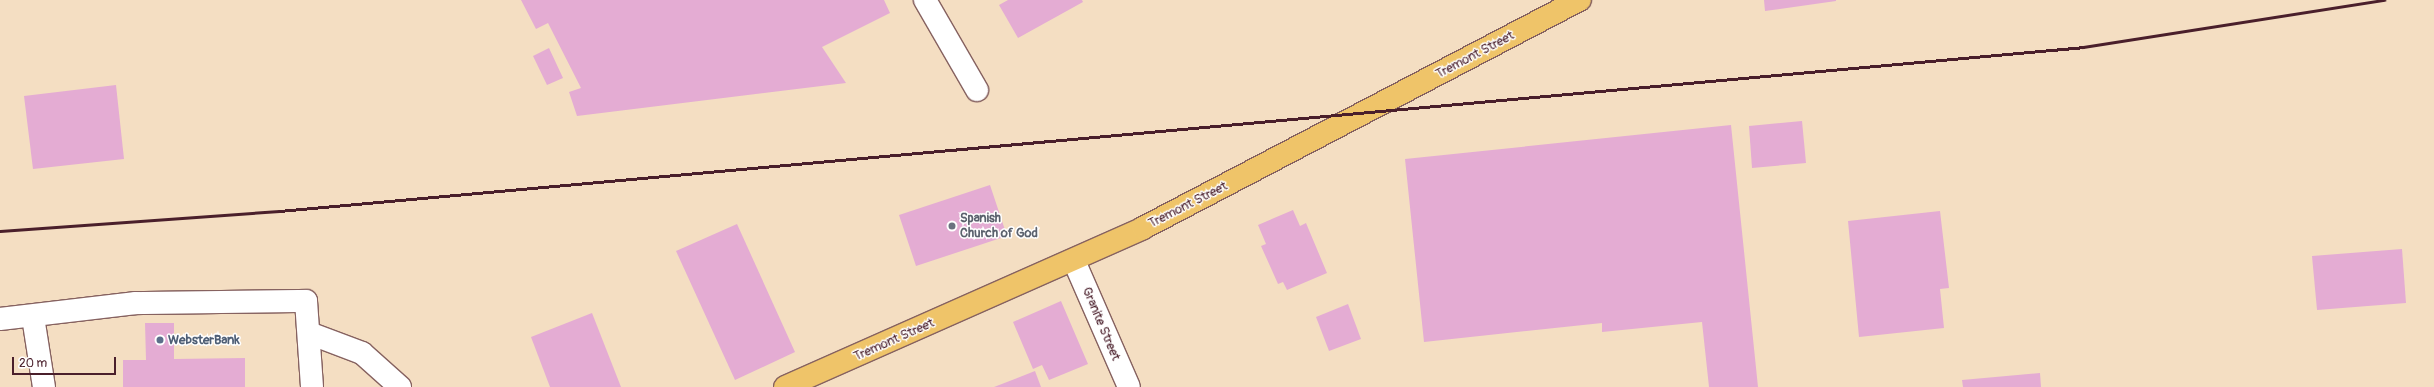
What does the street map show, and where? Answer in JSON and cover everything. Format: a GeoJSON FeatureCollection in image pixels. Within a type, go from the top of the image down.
{"type":"FeatureCollection","features":[{"type":"Feature","properties":{"kind":"main road","name":"Tremont Street"},"geometry":{"type":"LineString","coordinates":[[785,387],[1074,261],[1300,149],[1580,0]]}},
{"type":"Feature","properties":{"kind":"street"},"geometry":{"type":"LineString","coordinates":[[925,0],[977,90]]}},
{"type":"Feature","properties":{"kind":"street","name":"Granite Street"},"geometry":{"type":"LineString","coordinates":[[1074,261],[1129,387]]}},
{"type":"Feature","properties":{"kind":"street"},"geometry":{"type":"LineString","coordinates":[[0,319],[33,318],[136,303],[306,302],[312,387]]}},
{"type":"Feature","properties":{"kind":"street"},"geometry":{"type":"LineString","coordinates":[[33,318],[44,387]]}},
{"type":"Feature","properties":{"kind":"street"},"geometry":{"type":"LineString","coordinates":[[309,333],[362,353],[400,387]]}},
{"type":"Feature","properties":{"kind":"building"},"geometry":{"type":"Polygon","coordinates":[[[521,0],[884,0],[890,13],[822,47],[846,83],[577,116],[569,92],[581,88],[548,23],[536,29],[521,0]]]}},
{"type":"Feature","properties":{"kind":"building"},"geometry":{"type":"Polygon","coordinates":[[[1008,0],[1082,0],[1083,2],[1018,38],[999,5],[1008,0]]]}},
{"type":"Feature","properties":{"kind":"building"},"geometry":{"type":"Polygon","coordinates":[[[1764,0],[1836,0],[1836,1],[1765,11],[1764,0]]]}},
{"type":"Feature","properties":{"kind":"building"},"geometry":{"type":"Polygon","coordinates":[[[549,48],[563,78],[547,85],[533,56],[549,48]]]}},
{"type":"Feature","properties":{"kind":"building"},"geometry":{"type":"Polygon","coordinates":[[[116,85],[124,159],[33,169],[24,96],[116,85]]]}},
{"type":"Feature","properties":{"kind":"building"},"geometry":{"type":"Polygon","coordinates":[[[1802,121],[1806,163],[1752,168],[1749,126],[1802,121]]]}},
{"type":"Feature","properties":{"kind":"building"},"geometry":{"type":"Polygon","coordinates":[[[1731,125],[1758,387],[1709,387],[1702,322],[1602,332],[1602,323],[1424,342],[1405,159],[1731,125]]]}},
{"type":"Feature","properties":{"kind":"building"},"geometry":{"type":"Polygon","coordinates":[[[990,185],[1007,236],[916,266],[899,215],[990,185]]]}},
{"type":"Feature","properties":{"kind":"building"},"geometry":{"type":"Polygon","coordinates":[[[1293,210],[1300,226],[1306,223],[1327,273],[1287,290],[1283,282],[1278,284],[1261,246],[1266,244],[1258,225],[1293,210]]]}},
{"type":"Feature","properties":{"kind":"building"},"geometry":{"type":"Polygon","coordinates":[[[1940,211],[1949,288],[1940,289],[1944,328],[1859,337],[1848,221],[1940,211]]]}},
{"type":"Feature","properties":{"kind":"building"},"geometry":{"type":"Polygon","coordinates":[[[737,224],[795,352],[735,380],[676,251],[737,224]]]}},
{"type":"Feature","properties":{"kind":"building"},"geometry":{"type":"Polygon","coordinates":[[[2402,249],[2406,303],[2317,310],[2312,256],[2402,249]]]}},
{"type":"Feature","properties":{"kind":"building"},"geometry":{"type":"Polygon","coordinates":[[[1061,301],[1088,364],[1049,380],[1042,365],[1033,369],[1013,322],[1061,301]]]}},
{"type":"Feature","properties":{"kind":"building"},"geometry":{"type":"Polygon","coordinates":[[[1348,304],[1361,339],[1329,351],[1316,317],[1348,304]]]}},
{"type":"Feature","properties":{"kind":"building"},"geometry":{"type":"Polygon","coordinates":[[[592,313],[621,387],[550,387],[531,337],[592,313]]]}},
{"type":"Feature","properties":{"kind":"building","name":"WebsterBank"},"geometry":{"type":"Polygon","coordinates":[[[145,323],[174,323],[174,359],[245,358],[245,387],[123,387],[123,360],[146,360],[145,323]]]}},
{"type":"Feature","properties":{"kind":"building"},"geometry":{"type":"Polygon","coordinates":[[[1035,371],[1041,387],[994,387],[1035,371]]]}},
{"type":"Feature","properties":{"kind":"building"},"geometry":{"type":"Polygon","coordinates":[[[2040,373],[2041,387],[1963,387],[1962,380],[2040,373]]]}},
{"type":"Feature","properties":{"kind":"railway"},"geometry":{"type":"LineString","coordinates":[[0,231],[279,211],[2083,47],[2384,0]]}},
{"type":"Feature","properties":{"kind":"place","name":"Spanish Church of God"},"geometry":{"type":"Point","coordinates":[952,226]}},
{"type":"Feature","properties":{"kind":"place","name":"WebsterBank"},"geometry":{"type":"Point","coordinates":[160,340]}}]}
